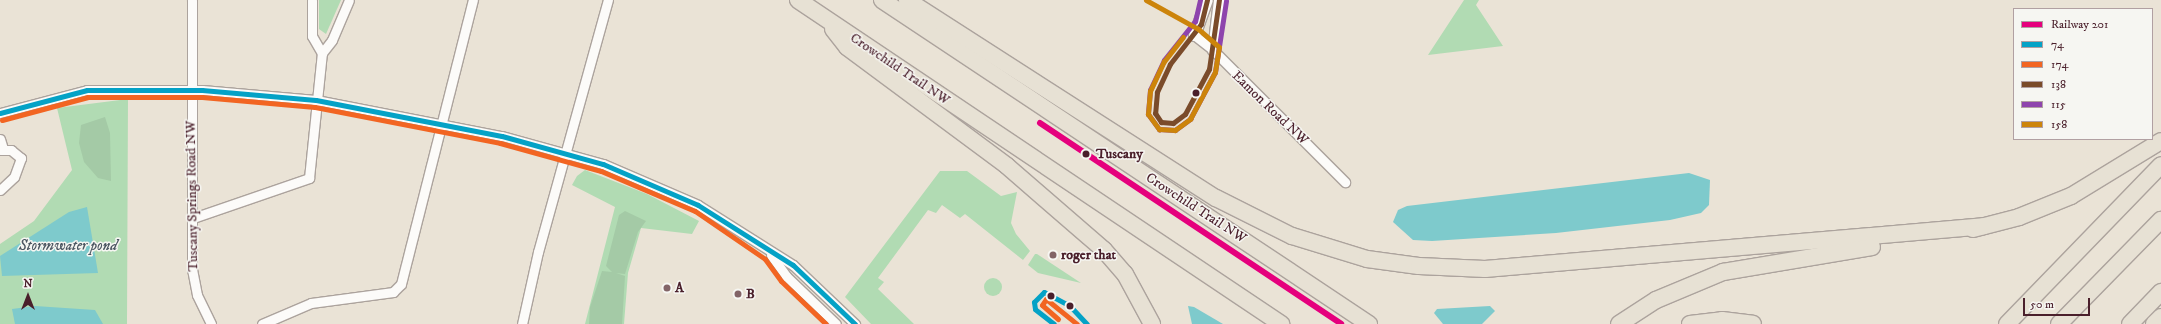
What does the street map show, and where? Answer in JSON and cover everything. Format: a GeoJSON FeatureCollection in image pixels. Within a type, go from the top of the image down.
{"type":"FeatureCollection","features":[{"type":"Feature","properties":{"kind":"highway","name":"Crowchild Trail NW"},"geometry":{"type":"LineString","coordinates":[[798,0],[1281,324]]}},
{"type":"Feature","properties":{"kind":"highway","name":"Crowchild Trail NW"},"geometry":{"type":"LineString","coordinates":[[882,0],[1369,324]]}},
{"type":"Feature","properties":{"kind":"highway"},"geometry":{"type":"LineString","coordinates":[[907,0],[1216,198],[1292,236],[1367,259],[1419,266],[1485,269],[1983,226]]}},
{"type":"Feature","properties":{"kind":"highway"},"geometry":{"type":"LineString","coordinates":[[824,18],[847,48],[1007,166],[1104,250],[1125,274],[1152,324]]}},
{"type":"Feature","properties":{"kind":"highway"},"geometry":{"type":"LineString","coordinates":[[1619,324],[1656,300],[1723,272],[1768,262],[1922,240],[1983,226],[2070,196],[2161,141]]}},
{"type":"Feature","properties":{"kind":"highway"},"geometry":{"type":"LineString","coordinates":[[2007,324],[2161,165]]}},
{"type":"Feature","properties":{"kind":"highway"},"geometry":{"type":"LineString","coordinates":[[2059,324],[2161,220]]}},
{"type":"Feature","properties":{"kind":"highway"},"geometry":{"type":"LineString","coordinates":[[2130,324],[2161,292]]}},
{"type":"Feature","properties":{"kind":"highway"},"geometry":{"type":"LineString","coordinates":[[2154,324],[2161,317]]}},
{"type":"Feature","properties":{"kind":"highway"},"geometry":{"type":"LineString","coordinates":[[1690,324],[1722,320],[1753,324]]}},
{"type":"Feature","properties":{"kind":"street","name":"Tuscany Springs Road NW"},"geometry":{"type":"LineString","coordinates":[[192,0],[191,89],[193,278],[211,324]]}},
{"type":"Feature","properties":{"kind":"street"},"geometry":{"type":"LineString","coordinates":[[312,0],[312,36],[322,53]]}},
{"type":"Feature","properties":{"kind":"street"},"geometry":{"type":"LineString","coordinates":[[193,218],[309,178],[322,53],[343,19],[349,0]]}},
{"type":"Feature","properties":{"kind":"street"},"geometry":{"type":"LineString","coordinates":[[262,324],[311,303],[393,292],[401,284],[444,122],[473,0]]}},
{"type":"Feature","properties":{"kind":"street"},"geometry":{"type":"LineString","coordinates":[[522,324],[608,0]]}},
{"type":"Feature","properties":{"kind":"street"},"geometry":{"type":"LineString","coordinates":[[1194,35],[1206,0]]}},
{"type":"Feature","properties":{"kind":"street"},"geometry":{"type":"LineString","coordinates":[[1213,50],[1219,0]]}},
{"type":"Feature","properties":{"kind":"street","name":"Eamon Road NW"},"geometry":{"type":"LineString","coordinates":[[1194,35],[1213,50],[1345,182]]}},
{"type":"Feature","properties":{"kind":"street"},"geometry":{"type":"LineString","coordinates":[[0,113],[87,90],[191,89],[316,100],[444,122],[567,152],[668,190],[720,218],[770,254],[793,265],[855,324]]}},
{"type":"Feature","properties":{"kind":"street"},"geometry":{"type":"LineString","coordinates":[[0,139],[2,150],[12,150],[21,158],[14,177],[0,190]]}},
{"type":"Feature","properties":{"kind":"street"},"geometry":{"type":"LineString","coordinates":[[770,254],[786,276],[836,324]]}},
{"type":"Feature","properties":{"kind":"green space"},"geometry":{"type":"Polygon","coordinates":[[[319,0],[341,0],[326,34],[319,29],[319,0]]]}},
{"type":"Feature","properties":{"kind":"green space"},"geometry":{"type":"Polygon","coordinates":[[[1464,0],[1479,0],[1476,5],[1503,46],[1428,55],[1464,0]]]}},
{"type":"Feature","properties":{"kind":"green space"},"geometry":{"type":"Polygon","coordinates":[[[128,99],[127,324],[0,324],[0,244],[34,221],[72,170],[57,108],[128,99]]]}},
{"type":"Feature","properties":{"kind":"green space"},"geometry":{"type":"Polygon","coordinates":[[[105,117],[110,133],[111,181],[98,178],[84,162],[79,143],[81,125],[105,117]]]}},
{"type":"Feature","properties":{"kind":"green space"},"geometry":{"type":"Polygon","coordinates":[[[585,170],[647,194],[699,221],[692,234],[641,228],[628,273],[624,324],[585,324],[615,207],[572,185],[577,176],[585,170]]]}},
{"type":"Feature","properties":{"kind":"green space"},"geometry":{"type":"Polygon","coordinates":[[[940,171],[967,171],[1001,196],[1017,192],[1011,223],[1016,234],[1030,251],[1023,260],[965,214],[960,218],[942,205],[936,213],[928,210],[878,278],[884,282],[878,289],[914,324],[871,324],[845,297],[940,171]]]}},
{"type":"Feature","properties":{"kind":"green space"},"geometry":{"type":"Polygon","coordinates":[[[625,211],[646,221],[638,232],[625,274],[616,273],[625,276],[622,324],[589,324],[590,307],[602,271],[612,272],[606,266],[619,215],[625,211]]]}},
{"type":"Feature","properties":{"kind":"green space"},"geometry":{"type":"Polygon","coordinates":[[[1035,254],[1081,283],[1038,273],[1028,265],[1035,254]]]}},
{"type":"Feature","properties":{"kind":"green space"},"geometry":{"type":"Polygon","coordinates":[[[993,278],[999,281],[1002,287],[999,293],[993,296],[987,293],[984,287],[987,281],[993,278]]]}},
{"type":"Feature","properties":{"kind":"water"},"geometry":{"type":"Polygon","coordinates":[[[1689,173],[1710,180],[1709,205],[1701,213],[1670,220],[1556,233],[1432,241],[1413,240],[1393,222],[1398,210],[1407,206],[1689,173]]]}},
{"type":"Feature","properties":{"kind":"water","name":"Stormwater pond"},"geometry":{"type":"Polygon","coordinates":[[[87,207],[98,273],[2,276],[0,256],[69,212],[87,207]]]}},
{"type":"Feature","properties":{"kind":"water"},"geometry":{"type":"Polygon","coordinates":[[[35,306],[95,310],[103,324],[15,324],[12,309],[35,306]]]}},
{"type":"Feature","properties":{"kind":"water"},"geometry":{"type":"Polygon","coordinates":[[[1188,306],[1194,307],[1223,324],[1192,324],[1188,306]]]}},
{"type":"Feature","properties":{"kind":"water"},"geometry":{"type":"Polygon","coordinates":[[[1490,306],[1495,311],[1482,324],[1443,324],[1434,313],[1437,309],[1490,306]]]}},
{"type":"Feature","properties":{"kind":"rail line","name":"201"},"geometry":{"type":"LineString","coordinates":[[1040,123],[1341,324]]}},
{"type":"Feature","properties":{"kind":"transit line","name":"158"},"geometry":{"type":"LineString","coordinates":[[1146,0],[1198,29]]}},
{"type":"Feature","properties":{"kind":"transit line","name":"115"},"geometry":{"type":"LineString","coordinates":[[1200,0],[1195,21],[1164,60],[1150,90],[1148,114],[1159,129],[1175,130],[1190,119],[1215,72],[1226,1]]}},
{"type":"Feature","properties":{"kind":"transit line","name":"138"},"geometry":{"type":"LineString","coordinates":[[1207,0],[1201,24],[1170,64],[1157,92],[1155,113],[1161,122],[1173,123],[1185,114],[1209,69],[1219,0]]}},
{"type":"Feature","properties":{"kind":"transit line","name":"158"},"geometry":{"type":"LineString","coordinates":[[1183,37],[1164,61],[1150,91],[1148,114],[1159,129],[1175,130],[1190,119],[1215,72],[1219,47],[1198,29]]}},
{"type":"Feature","properties":{"kind":"transit line","name":"74"},"geometry":{"type":"LineString","coordinates":[[0,113],[87,90],[202,90],[316,100],[502,136],[603,164],[698,205],[793,265],[855,324]]}},
{"type":"Feature","properties":{"kind":"transit line","name":"174"},"geometry":{"type":"LineString","coordinates":[[2,120],[88,97],[202,97],[315,107],[500,143],[601,171],[695,211],[765,259],[781,281],[826,324]]}},
{"type":"Feature","properties":{"kind":"transit line","name":"74"},"geometry":{"type":"LineString","coordinates":[[1054,324],[1035,309],[1034,302],[1044,292],[1070,306],[1087,324]]}},
{"type":"Feature","properties":{"kind":"transit line","name":"174"},"geometry":{"type":"LineString","coordinates":[[1058,319],[1042,305],[1046,299],[1077,324]]}},
{"type":"Feature","properties":{"kind":"place","name":"Tuscany"},"geometry":{"type":"Point","coordinates":[1086,154]}},
{"type":"Feature","properties":{"kind":"place","name":"roger that"},"geometry":{"type":"Point","coordinates":[1053,255]}},
{"type":"Feature","properties":{"kind":"place","name":"A"},"geometry":{"type":"Point","coordinates":[667,288]}},
{"type":"Feature","properties":{"kind":"place","name":"B"},"geometry":{"type":"Point","coordinates":[738,294]}}]}
